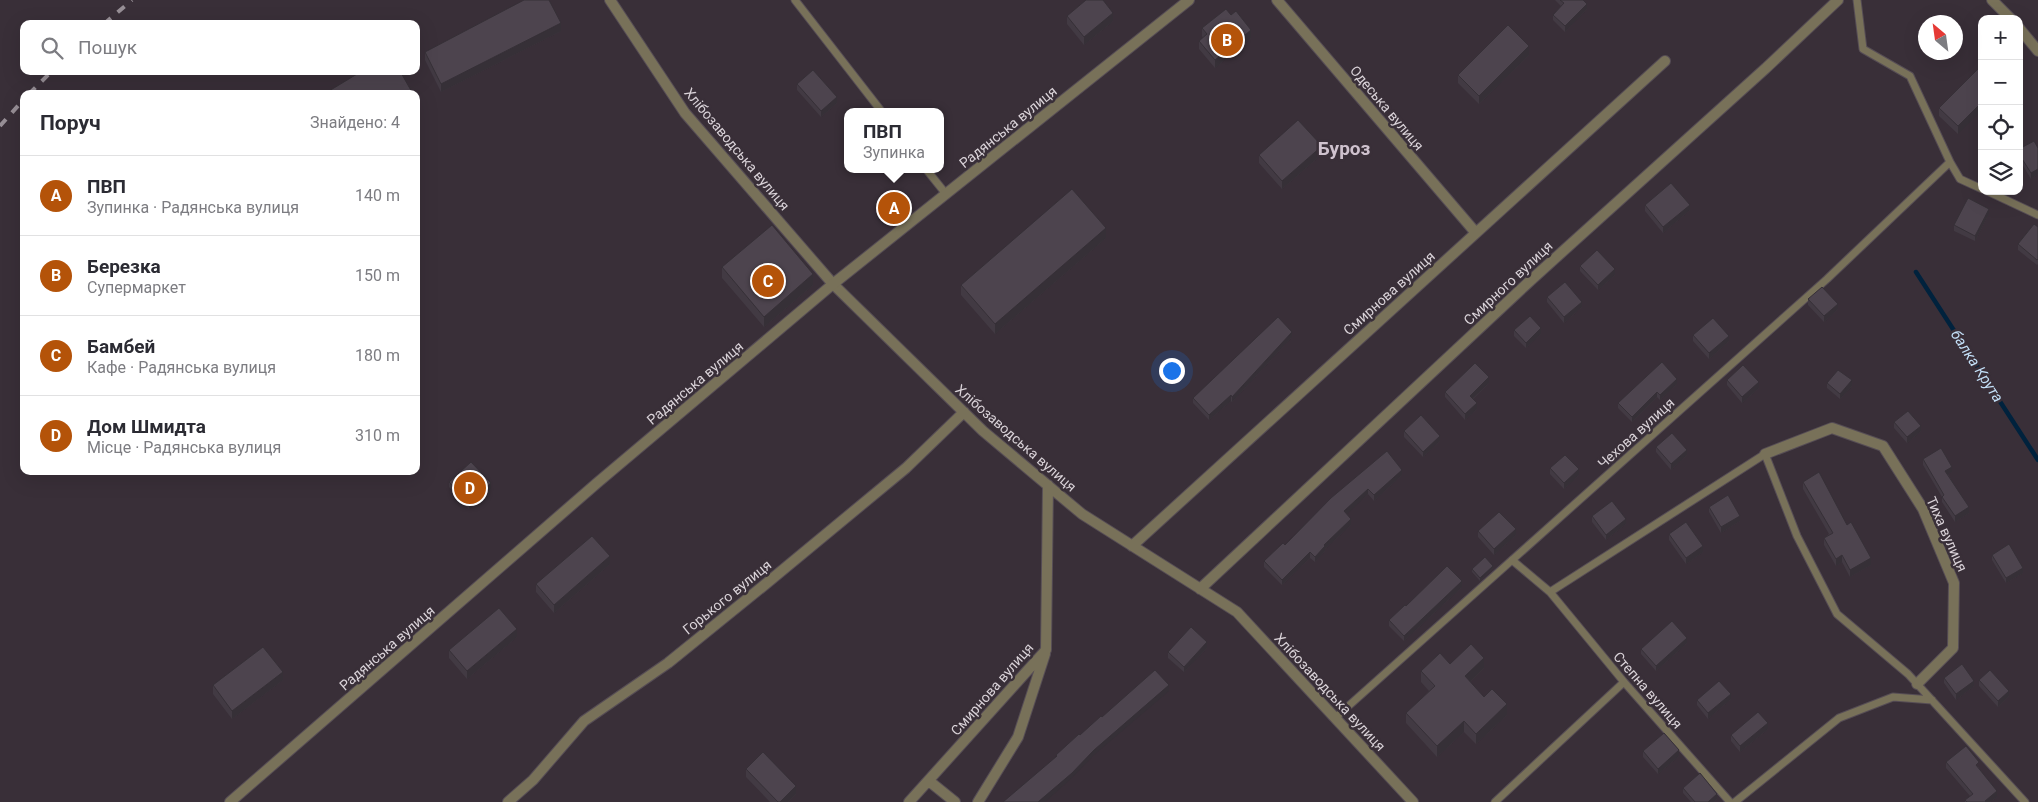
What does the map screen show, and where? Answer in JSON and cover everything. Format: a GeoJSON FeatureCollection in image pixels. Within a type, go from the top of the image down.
{"type":"FeatureCollection","features":[{"type":"Feature","properties":{"kind":"street","name":"Хлібозаводська вулиця"},"geometry":{"type":"LineString","coordinates":[[610,0],[685,114],[834,284],[983,431],[1082,514],[1237,612],[1413,802]]}},
{"type":"Feature","properties":{"kind":"street","name":"Радянська вулиця"},"geometry":{"type":"LineString","coordinates":[[230,802],[597,484],[834,284],[1189,0]]}},
{"type":"Feature","properties":{"kind":"street","name":"Одеська вулиця"},"geometry":{"type":"LineString","coordinates":[[1277,0],[1476,233]]}},
{"type":"Feature","properties":{"kind":"street","name":"Смирного вулиця"},"geometry":{"type":"LineString","coordinates":[[1200,589],[1531,280],[1766,68],[1838,0]]}},
{"type":"Feature","properties":{"kind":"street"},"geometry":{"type":"LineString","coordinates":[[1992,0],[2006,15]]}},
{"type":"Feature","properties":{"kind":"street"},"geometry":{"type":"LineString","coordinates":[[2023,33],[2038,51]]}},
{"type":"Feature","properties":{"kind":"street","name":"Смирнова вулиця"},"geometry":{"type":"LineString","coordinates":[[1132,546],[1665,61]]}},
{"type":"Feature","properties":{"kind":"street","name":"Горького вулиця"},"geometry":{"type":"LineString","coordinates":[[508,802],[533,780],[584,721],[668,662],[762,587],[906,468],[964,412]]}},
{"type":"Feature","properties":{"kind":"street","name":"Тиха вулиця"},"geometry":{"type":"LineString","coordinates":[[1765,454],[1832,428],[1883,446],[1922,508],[1954,583],[1953,648],[1917,684]]}},
{"type":"Feature","properties":{"kind":"street","name":"Смирнова вулиця"},"geometry":{"type":"LineString","coordinates":[[909,802],[1046,650],[1048,485]]}},
{"type":"Feature","properties":{"kind":"street"},"geometry":{"type":"LineString","coordinates":[[978,802],[1018,737],[1046,650]]}},
{"type":"Feature","properties":{"kind":"street"},"geometry":{"type":"LineString","coordinates":[[929,781],[955,802]]}},
{"type":"Feature","properties":{"kind":"lane"},"geometry":{"type":"LineString","coordinates":[[795,0],[879,108]]}},
{"type":"Feature","properties":{"kind":"lane"},"geometry":{"type":"LineString","coordinates":[[1857,0],[1863,49],[1910,76],[1950,162],[1960,179],[1978,187]]}},
{"type":"Feature","properties":{"kind":"lane","name":"Чехова вулиця"},"geometry":{"type":"LineString","coordinates":[[1335,718],[1828,279],[1950,162]]}},
{"type":"Feature","properties":{"kind":"lane"},"geometry":{"type":"LineString","coordinates":[[929,173],[946,194]]}},
{"type":"Feature","properties":{"kind":"lane"},"geometry":{"type":"LineString","coordinates":[[1996,195],[2038,215]]}},
{"type":"Feature","properties":{"kind":"lane"},"geometry":{"type":"LineString","coordinates":[[1550,592],[1765,454],[1797,536],[1837,614],[1908,674],[2025,802]]}},
{"type":"Feature","properties":{"kind":"lane","name":"Степна вулиця"},"geometry":{"type":"LineString","coordinates":[[1512,560],[1550,592],[1624,682],[1730,802]]}},
{"type":"Feature","properties":{"kind":"lane"},"geometry":{"type":"LineString","coordinates":[[1495,802],[1624,682]]}},
{"type":"Feature","properties":{"kind":"lane"},"geometry":{"type":"LineString","coordinates":[[1735,802],[1840,718],[1893,697],[1932,700]]}},
{"type":"Feature","properties":{"kind":"building"},"geometry":{"type":"Polygon","coordinates":[[[524,0],[549,0],[561,23],[441,84],[425,52],[524,0]]]}},
{"type":"Feature","properties":{"kind":"building"},"geometry":{"type":"Polygon","coordinates":[[[1086,0],[1103,0],[1113,13],[1084,37],[1067,16],[1086,0]]]}},
{"type":"Feature","properties":{"kind":"building"},"geometry":{"type":"Polygon","coordinates":[[[1560,0],[1583,0],[1587,4],[1565,26],[1553,15],[1564,3],[1560,0]]]}},
{"type":"Feature","properties":{"kind":"building"},"geometry":{"type":"Polygon","coordinates":[[[1226,9],[1231,15],[1236,11],[1251,30],[1215,60],[1199,41],[1207,34],[1202,28],[1226,9]]]}},
{"type":"Feature","properties":{"kind":"building"},"geometry":{"type":"Polygon","coordinates":[[[1508,25],[1529,46],[1479,96],[1458,75],[1508,25]]]}},
{"type":"Feature","properties":{"kind":"building"},"geometry":{"type":"Polygon","coordinates":[[[1978,69],[1978,106],[1958,126],[1939,108],[1978,69]]]}},
{"type":"Feature","properties":{"kind":"building"},"geometry":{"type":"Polygon","coordinates":[[[813,70],[837,97],[821,111],[797,84],[813,70]]]}},
{"type":"Feature","properties":{"kind":"building"},"geometry":{"type":"Polygon","coordinates":[[[355,75],[402,75],[411,90],[331,90],[355,75]]]}},
{"type":"Feature","properties":{"kind":"building"},"geometry":{"type":"Polygon","coordinates":[[[1298,120],[1322,146],[1282,181],[1259,155],[1298,120]]]}},
{"type":"Feature","properties":{"kind":"building"},"geometry":{"type":"Polygon","coordinates":[[[2034,141],[2038,148],[2038,169],[2031,173],[2023,160],[2023,147],[2034,141]]]}},
{"type":"Feature","properties":{"kind":"building"},"geometry":{"type":"Polygon","coordinates":[[[1671,183],[1690,205],[1663,227],[1645,205],[1671,183]]]}},
{"type":"Feature","properties":{"kind":"building"},"geometry":{"type":"Polygon","coordinates":[[[1072,189],[1106,228],[995,324],[961,285],[1072,189]]]}},
{"type":"Feature","properties":{"kind":"building"},"geometry":{"type":"Polygon","coordinates":[[[1968,198],[1989,209],[1975,236],[1954,225],[1968,198]]]}},
{"type":"Feature","properties":{"kind":"building"},"geometry":{"type":"Polygon","coordinates":[[[2034,224],[2038,227],[2037,260],[2018,244],[2034,224]]]}},
{"type":"Feature","properties":{"kind":"building"},"geometry":{"type":"Polygon","coordinates":[[[772,225],[813,274],[764,317],[722,267],[772,225]]]}},
{"type":"Feature","properties":{"kind":"building"},"geometry":{"type":"Polygon","coordinates":[[[1597,250],[1615,269],[1598,285],[1580,266],[1597,250]]]}},
{"type":"Feature","properties":{"kind":"building"},"geometry":{"type":"Polygon","coordinates":[[[1565,282],[1582,302],[1564,317],[1547,297],[1565,282]]]}},
{"type":"Feature","properties":{"kind":"building"},"geometry":{"type":"Polygon","coordinates":[[[1822,287],[1838,304],[1824,316],[1808,299],[1822,287]]]}},
{"type":"Feature","properties":{"kind":"building"},"geometry":{"type":"Polygon","coordinates":[[[1530,316],[1541,328],[1526,343],[1514,330],[1530,316]]]}},
{"type":"Feature","properties":{"kind":"building"},"geometry":{"type":"Polygon","coordinates":[[[1278,317],[1292,332],[1232,397],[1231,395],[1209,415],[1193,398],[1278,317]]]}},
{"type":"Feature","properties":{"kind":"building"},"geometry":{"type":"Polygon","coordinates":[[[1713,318],[1729,336],[1709,353],[1693,335],[1713,318]]]}},
{"type":"Feature","properties":{"kind":"building"},"geometry":{"type":"Polygon","coordinates":[[[1662,362],[1677,379],[1660,395],[1657,392],[1632,417],[1618,403],[1662,362]]]}},
{"type":"Feature","properties":{"kind":"building"},"geometry":{"type":"Polygon","coordinates":[[[1475,363],[1489,377],[1470,396],[1477,403],[1465,414],[1445,392],[1475,363]]]}},
{"type":"Feature","properties":{"kind":"building"},"geometry":{"type":"Polygon","coordinates":[[[1743,365],[1759,382],[1742,397],[1727,380],[1743,365]]]}},
{"type":"Feature","properties":{"kind":"building"},"geometry":{"type":"Polygon","coordinates":[[[1838,370],[1852,380],[1840,394],[1827,383],[1838,370]]]}},
{"type":"Feature","properties":{"kind":"building"},"geometry":{"type":"Polygon","coordinates":[[[1908,411],[1921,426],[1907,437],[1894,422],[1908,411]]]}},
{"type":"Feature","properties":{"kind":"building"},"geometry":{"type":"Polygon","coordinates":[[[1421,415],[1440,436],[1423,452],[1404,431],[1421,415]]]}},
{"type":"Feature","properties":{"kind":"building"},"geometry":{"type":"Polygon","coordinates":[[[1672,433],[1687,450],[1671,464],[1656,447],[1672,433]]]}},
{"type":"Feature","properties":{"kind":"building"},"geometry":{"type":"Polygon","coordinates":[[[1941,448],[1952,467],[1945,471],[1969,507],[1955,516],[1942,497],[1944,495],[1923,459],[1941,448]]]}},
{"type":"Feature","properties":{"kind":"building"},"geometry":{"type":"Polygon","coordinates":[[[1387,451],[1402,470],[1374,495],[1368,489],[1344,511],[1351,519],[1324,545],[1315,557],[1310,552],[1282,580],[1264,561],[1283,543],[1285,545],[1331,498],[1387,451]]]}},
{"type":"Feature","properties":{"kind":"building"},"geometry":{"type":"Polygon","coordinates":[[[1565,455],[1579,469],[1564,483],[1550,468],[1565,455]]]}},
{"type":"Feature","properties":{"kind":"building"},"geometry":{"type":"Polygon","coordinates":[[[471,462],[491,483],[469,503],[449,482],[471,462]]]}},
{"type":"Feature","properties":{"kind":"building"},"geometry":{"type":"Polygon","coordinates":[[[1819,472],[1847,525],[1851,522],[1871,558],[1850,570],[1842,555],[1836,559],[1824,538],[1833,533],[1803,482],[1819,472]]]}},
{"type":"Feature","properties":{"kind":"building"},"geometry":{"type":"Polygon","coordinates":[[[1728,495],[1740,516],[1721,527],[1709,507],[1728,495]]]}},
{"type":"Feature","properties":{"kind":"building"},"geometry":{"type":"Polygon","coordinates":[[[1612,501],[1626,519],[1606,535],[1592,516],[1612,501]]]}},
{"type":"Feature","properties":{"kind":"building"},"geometry":{"type":"Polygon","coordinates":[[[1499,512],[1516,529],[1494,549],[1478,531],[1499,512]]]}},
{"type":"Feature","properties":{"kind":"building"},"geometry":{"type":"Polygon","coordinates":[[[1686,522],[1703,546],[1686,558],[1669,534],[1686,522]]]}},
{"type":"Feature","properties":{"kind":"building"},"geometry":{"type":"Polygon","coordinates":[[[592,536],[610,556],[554,605],[536,584],[592,536]]]}},
{"type":"Feature","properties":{"kind":"building"},"geometry":{"type":"Polygon","coordinates":[[[2009,544],[2023,568],[2006,578],[1992,555],[2009,544]]]}},
{"type":"Feature","properties":{"kind":"building"},"geometry":{"type":"Polygon","coordinates":[[[1485,557],[1493,566],[1480,578],[1472,569],[1485,557]]]}},
{"type":"Feature","properties":{"kind":"building"},"geometry":{"type":"Polygon","coordinates":[[[1447,566],[1462,581],[1404,636],[1389,620],[1447,566]]]}},
{"type":"Feature","properties":{"kind":"building"},"geometry":{"type":"Polygon","coordinates":[[[499,608],[517,629],[467,671],[449,650],[499,608]]]}},
{"type":"Feature","properties":{"kind":"building"},"geometry":{"type":"Polygon","coordinates":[[[1672,621],[1687,638],[1656,666],[1641,649],[1672,621]]]}},
{"type":"Feature","properties":{"kind":"building"},"geometry":{"type":"Polygon","coordinates":[[[1191,627],[1207,642],[1184,667],[1168,652],[1191,627]]]}},
{"type":"Feature","properties":{"kind":"building"},"geometry":{"type":"Polygon","coordinates":[[[1471,644],[1484,658],[1465,676],[1484,697],[1492,689],[1507,704],[1476,734],[1464,721],[1437,746],[1406,713],[1435,686],[1421,671],[1440,653],[1450,664],[1471,644]]]}},
{"type":"Feature","properties":{"kind":"building"},"geometry":{"type":"Polygon","coordinates":[[[263,647],[283,672],[232,711],[213,685],[263,647]]]}},
{"type":"Feature","properties":{"kind":"building"},"geometry":{"type":"Polygon","coordinates":[[[1962,664],[1974,681],[1956,694],[1944,678],[1962,664]]]}},
{"type":"Feature","properties":{"kind":"building"},"geometry":{"type":"Polygon","coordinates":[[[1155,670],[1169,685],[1094,750],[1072,773],[1038,802],[1003,802],[1057,756],[1079,734],[1102,717],[1155,670]]]}},
{"type":"Feature","properties":{"kind":"building"},"geometry":{"type":"Polygon","coordinates":[[[1990,670],[2009,691],[1998,701],[1979,680],[1990,670]]]}},
{"type":"Feature","properties":{"kind":"building"},"geometry":{"type":"Polygon","coordinates":[[[1719,681],[1731,694],[1708,713],[1697,700],[1719,681]]]}},
{"type":"Feature","properties":{"kind":"building"},"geometry":{"type":"Polygon","coordinates":[[[1758,712],[1768,723],[1740,746],[1731,735],[1758,712]]]}},
{"type":"Feature","properties":{"kind":"building"},"geometry":{"type":"Polygon","coordinates":[[[1664,733],[1679,750],[1658,769],[1643,751],[1664,733]]]}},
{"type":"Feature","properties":{"kind":"building"},"geometry":{"type":"Polygon","coordinates":[[[1966,746],[1979,762],[1976,765],[1997,791],[1986,802],[1967,802],[1965,800],[1973,794],[1946,762],[1966,746]]]}},
{"type":"Feature","properties":{"kind":"building"},"geometry":{"type":"Polygon","coordinates":[[[763,752],[796,786],[780,802],[746,769],[763,752]]]}},
{"type":"Feature","properties":{"kind":"building"},"geometry":{"type":"Polygon","coordinates":[[[1700,773],[1717,794],[1708,802],[1695,802],[1683,788],[1700,773]]]}},
{"type":"Feature","properties":{"kind":"waterway","name":"балка Крута"},"geometry":{"type":"LineString","coordinates":[[1916,272],[2038,460]]}},
{"type":"Feature","properties":{"kind":"railway"},"geometry":{"type":"LineString","coordinates":[[109,20],[132,0]]}},
{"type":"Feature","properties":{"kind":"railway"},"geometry":{"type":"LineString","coordinates":[[33,90],[48,75]]}},
{"type":"Feature","properties":{"kind":"railway"},"geometry":{"type":"LineString","coordinates":[[0,126],[20,104]]}},
{"type":"Feature","properties":{"kind":"place","name":"Березка"},"geometry":{"type":"Point","coordinates":[1227,40]}},
{"type":"Feature","properties":{"kind":"place","name":"ПВП"},"geometry":{"type":"Point","coordinates":[894,208]}},
{"type":"Feature","properties":{"kind":"place","name":"Бамбей"},"geometry":{"type":"Point","coordinates":[768,281]}},
{"type":"Feature","properties":{"kind":"place","name":"Дом Шмидта"},"geometry":{"type":"Point","coordinates":[470,488]}},
{"type":"Feature","properties":{"kind":"district","name":"Буроз"},"geometry":{"type":"Point","coordinates":[1344,148]}}]}
